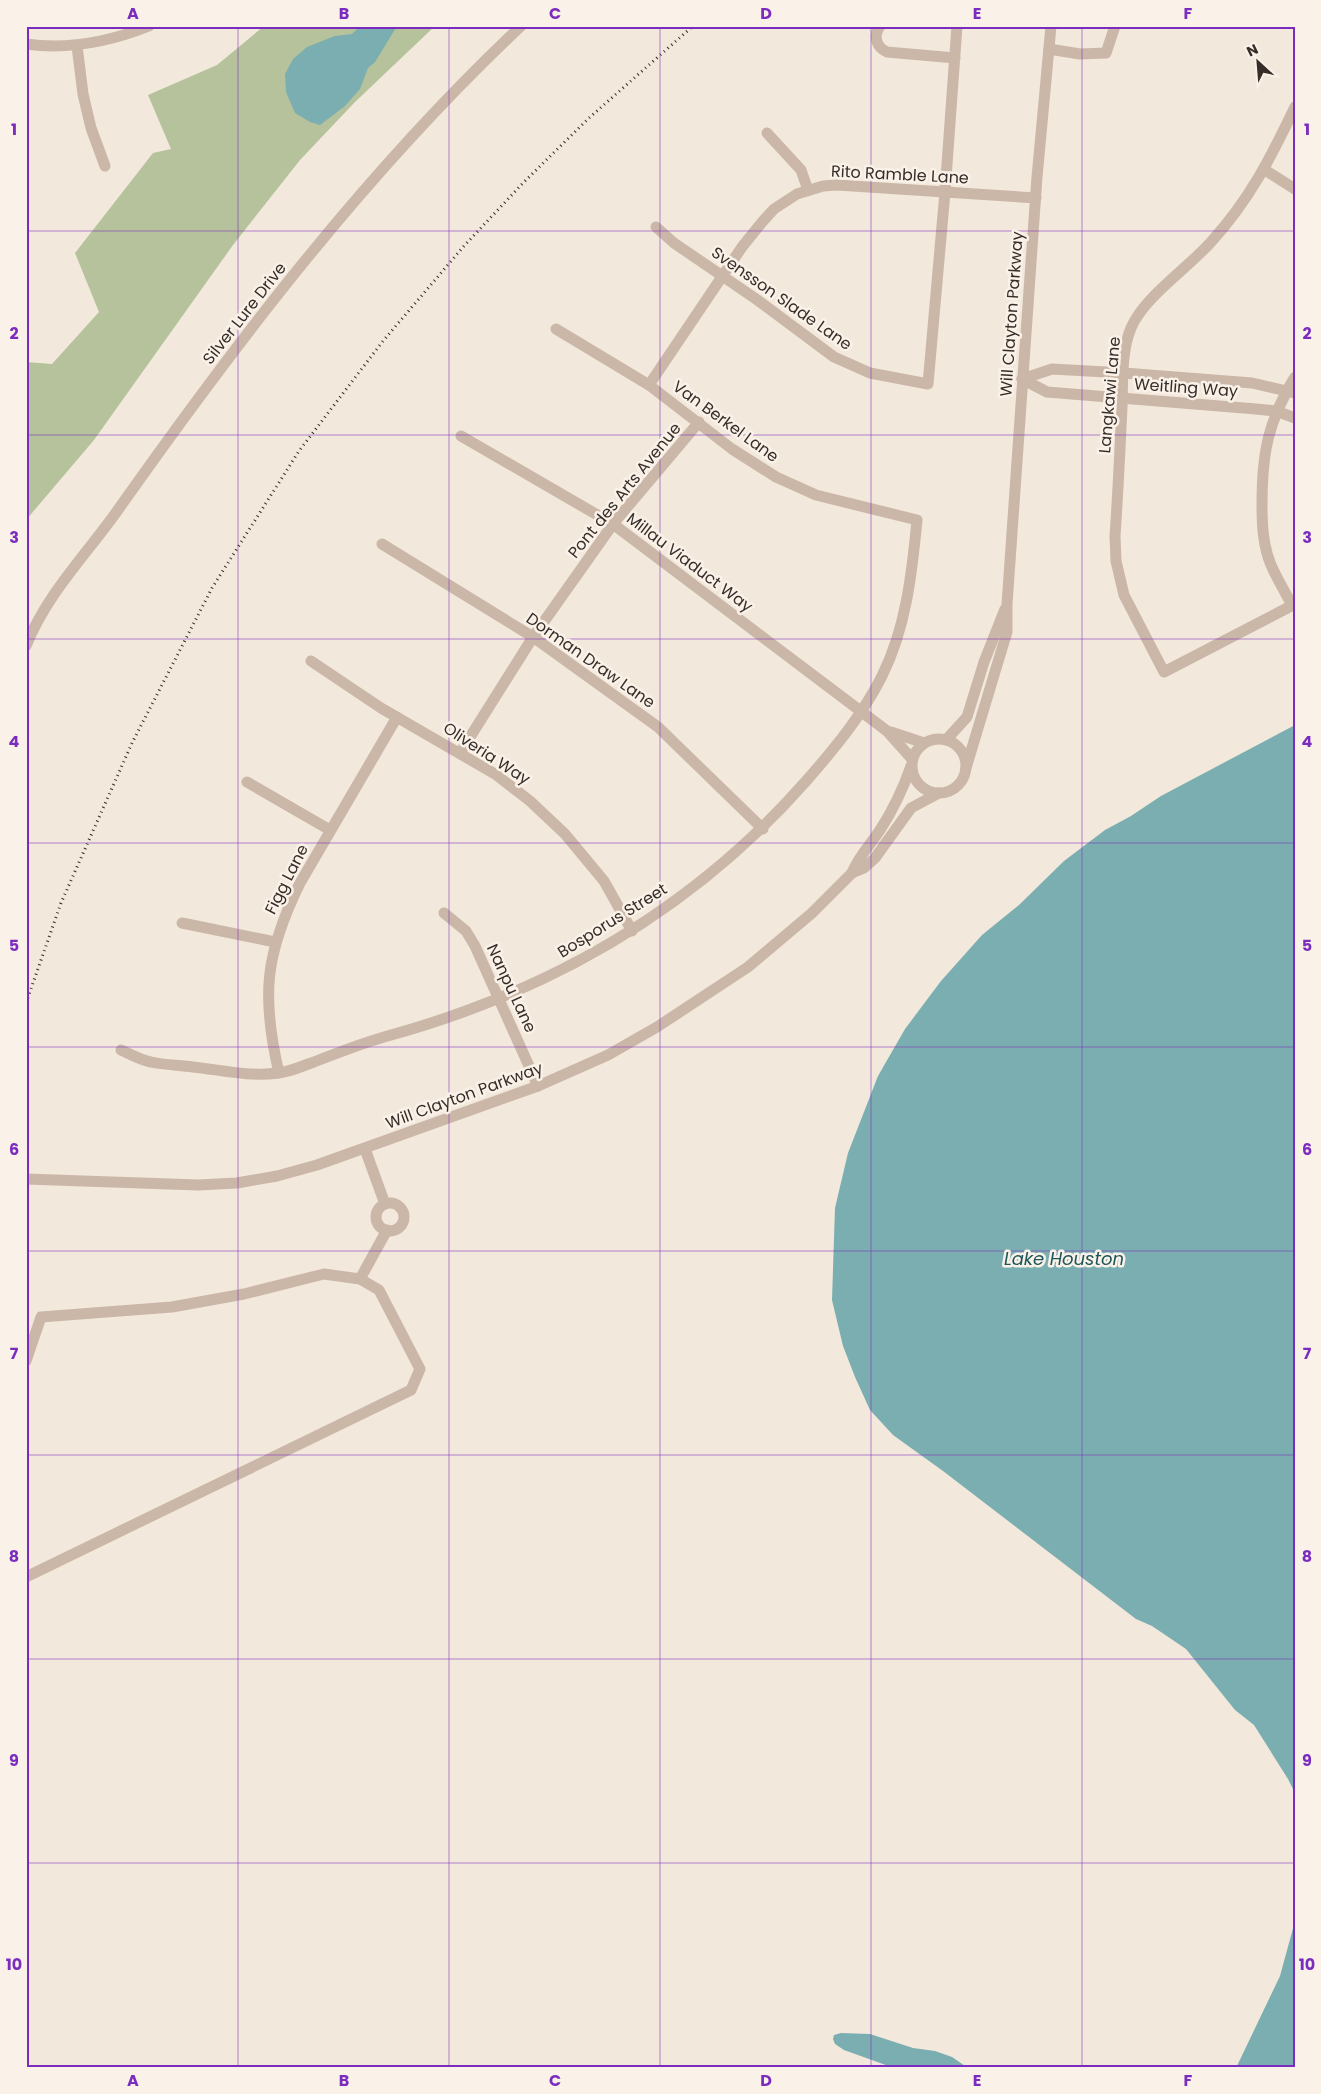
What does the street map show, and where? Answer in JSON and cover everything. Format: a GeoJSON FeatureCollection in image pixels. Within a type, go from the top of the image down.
{"type":"FeatureCollection","features":[{"type":"Feature","properties":{"kind":"street"},"geometry":{"type":"LineString","coordinates":[[26,44],[61,47],[77,46],[127,35],[149,26]]}},
{"type":"Feature","properties":{"kind":"street","name":"Silver Lure Drive"},"geometry":{"type":"LineString","coordinates":[[26,646],[36,623],[60,586],[118,510],[222,366],[302,265],[350,206],[430,117],[521,26]]}},
{"type":"Feature","properties":{"kind":"street"},"geometry":{"type":"LineString","coordinates":[[880,26],[876,34],[877,43],[887,52],[955,58]]}},
{"type":"Feature","properties":{"kind":"street"},"geometry":{"type":"LineString","coordinates":[[945,192],[957,26]]}},
{"type":"Feature","properties":{"kind":"street","name":"Will Clayton Parkway"},"geometry":{"type":"LineString","coordinates":[[966,768],[1008,632],[1007,604],[1022,379],[1050,26]]}},
{"type":"Feature","properties":{"kind":"street"},"geometry":{"type":"LineString","coordinates":[[1049,49],[1080,54],[1106,54],[1115,26]]}},
{"type":"Feature","properties":{"kind":"street"},"geometry":{"type":"LineString","coordinates":[[77,46],[82,94],[104,166]]}},
{"type":"Feature","properties":{"kind":"street","name":"Langkawi Lane"},"geometry":{"type":"LineString","coordinates":[[1293,605],[1164,672],[1124,595],[1116,561],[1115,536],[1127,342],[1137,317],[1147,304],[1211,243],[1238,210],[1265,170],[1295,107]]}},
{"type":"Feature","properties":{"kind":"street"},"geometry":{"type":"LineString","coordinates":[[767,132],[801,170],[808,190]]}},
{"type":"Feature","properties":{"kind":"street"},"geometry":{"type":"LineString","coordinates":[[1265,170],[1295,189]]}},
{"type":"Feature","properties":{"kind":"street","name":"Rito Ramble Lane"},"geometry":{"type":"LineString","coordinates":[[649,385],[747,240],[774,209],[797,194],[837,185],[1036,198]]}},
{"type":"Feature","properties":{"kind":"street","name":"Svensson Slade Lane"},"geometry":{"type":"LineString","coordinates":[[656,227],[674,243],[834,357],[870,373],[928,384],[945,192]]}},
{"type":"Feature","properties":{"kind":"street","name":"Van Berkel Lane"},"geometry":{"type":"LineString","coordinates":[[556,329],[649,385],[752,463],[795,486],[836,501],[917,520]]}},
{"type":"Feature","properties":{"kind":"street","name":"Weitling Way"},"geometry":{"type":"LineString","coordinates":[[1022,379],[1052,369],[1252,383],[1290,392]]}},
{"type":"Feature","properties":{"kind":"street"},"geometry":{"type":"LineString","coordinates":[[1293,605],[1270,564],[1262,530],[1262,469],[1268,435],[1276,411],[1290,392],[1295,377]]}},
{"type":"Feature","properties":{"kind":"street","name":"Weitling Way"},"geometry":{"type":"LineString","coordinates":[[1022,379],[1047,392],[1276,411],[1295,418]]}},
{"type":"Feature","properties":{"kind":"street","name":"Pont des Arts Avenue"},"geometry":{"type":"LineString","coordinates":[[460,753],[533,637],[613,524],[699,422]]}},
{"type":"Feature","properties":{"kind":"street","name":"Millau Viaduct Way"},"geometry":{"type":"LineString","coordinates":[[461,436],[613,524],[861,713],[887,731],[924,743]]}},
{"type":"Feature","properties":{"kind":"street","name":"Bosporus Street"},"geometry":{"type":"LineString","coordinates":[[121,1050],[150,1062],[252,1074],[279,1074],[360,1044],[409,1031],[500,999],[571,966],[632,931],[690,890],[763,829],[831,753],[861,713],[882,676],[897,638],[913,562],[917,520]]}},
{"type":"Feature","properties":{"kind":"street","name":"Dorman Draw Lane"},"geometry":{"type":"LineString","coordinates":[[382,544],[533,637],[658,727],[763,829]]}},
{"type":"Feature","properties":{"kind":"street","name":"Will Clayton Parkway"},"geometry":{"type":"LineString","coordinates":[[946,740],[967,716],[984,662],[1007,604]]}},
{"type":"Feature","properties":{"kind":"street","name":"Oliveria Way"},"geometry":{"type":"LineString","coordinates":[[311,661],[397,717],[495,774],[530,801],[565,834],[604,881],[632,931]]}},
{"type":"Feature","properties":{"kind":"street","name":"Figg Lane"},"geometry":{"type":"LineString","coordinates":[[279,1074],[268,1016],[268,983],[275,942],[289,905],[330,830],[397,717]]}},
{"type":"Feature","properties":{"kind":"street","name":"Millau Viaduct Way"},"geometry":{"type":"LineString","coordinates":[[887,731],[911,762]]}},
{"type":"Feature","properties":{"kind":"street"},"geometry":{"type":"LineString","coordinates":[[932,739],[946,740],[957,746],[962,752],[966,768],[960,783],[953,789],[939,793],[927,790],[919,785],[915,779],[911,762],[917,749],[924,743],[932,739]]}},
{"type":"Feature","properties":{"kind":"street","name":"Will Clayton Parkway"},"geometry":{"type":"LineString","coordinates":[[852,873],[856,863],[890,813],[905,783],[911,762]]}},
{"type":"Feature","properties":{"kind":"street"},"geometry":{"type":"LineString","coordinates":[[247,782],[330,830]]}},
{"type":"Feature","properties":{"kind":"street","name":"Will Clayton Parkway"},"geometry":{"type":"LineString","coordinates":[[26,1179],[198,1185],[237,1183],[277,1176],[365,1149],[538,1086],[608,1054],[700,1000],[748,967],[812,913],[852,873],[864,868],[875,858],[911,808],[939,793]]}},
{"type":"Feature","properties":{"kind":"street","name":"Nanpu Lane"},"geometry":{"type":"LineString","coordinates":[[444,913],[466,932],[475,946],[538,1086]]}},
{"type":"Feature","properties":{"kind":"street"},"geometry":{"type":"LineString","coordinates":[[182,923],[275,942]]}},
{"type":"Feature","properties":{"kind":"street"},"geometry":{"type":"LineString","coordinates":[[365,1149],[385,1204]]}},
{"type":"Feature","properties":{"kind":"street"},"geometry":{"type":"LineString","coordinates":[[385,1204],[398,1206],[403,1213],[402,1222],[396,1229],[387,1230],[380,1226],[376,1218],[378,1209],[385,1204]]}},
{"type":"Feature","properties":{"kind":"street"},"geometry":{"type":"LineString","coordinates":[[360,1279],[387,1230]]}},
{"type":"Feature","properties":{"kind":"street"},"geometry":{"type":"LineString","coordinates":[[26,1361],[41,1317],[172,1307],[244,1294],[324,1274],[360,1279],[379,1290],[420,1369],[412,1390],[26,1577]]}},
{"type":"Feature","properties":{"kind":"green space"},"geometry":{"type":"Polygon","coordinates":[[[264,26],[435,26],[355,102],[300,160],[233,245],[94,440],[26,520],[26,362],[52,364],[99,312],[75,253],[153,153],[171,149],[148,95],[217,65],[264,26]]]}},
{"type":"Feature","properties":{"kind":"water"},"geometry":{"type":"Polygon","coordinates":[[[360,26],[397,26],[375,62],[368,68],[360,89],[345,106],[320,125],[310,122],[295,113],[286,92],[285,74],[293,59],[307,47],[335,36],[352,34],[360,26]]]}},
{"type":"Feature","properties":{"kind":"water","name":"Lake Houston"},"geometry":{"type":"Polygon","coordinates":[[[1295,725],[1295,1793],[1254,1725],[1235,1710],[1186,1649],[1152,1626],[1136,1619],[893,1435],[870,1410],[855,1377],[843,1346],[832,1300],[835,1208],[848,1153],[878,1076],[905,1029],[941,981],[982,935],[1019,905],[1064,861],[1105,830],[1131,816],[1161,796],[1295,725]]]}},
{"type":"Feature","properties":{"kind":"water"},"geometry":{"type":"Polygon","coordinates":[[[1295,1921],[1295,2068],[1236,2068],[1280,1976],[1295,1921]]]}},
{"type":"Feature","properties":{"kind":"water"},"geometry":{"type":"Polygon","coordinates":[[[841,2033],[870,2034],[913,2048],[935,2051],[952,2057],[968,2068],[894,2068],[844,2050],[835,2044],[833,2039],[834,2035],[841,2033]]]}},
{"type":"Feature","properties":{"kind":"railway"},"geometry":{"type":"LineString","coordinates":[[26,1003],[61,903],[132,743],[212,588],[299,451],[383,341],[464,246],[523,183],[589,118],[693,26]]}}]}
